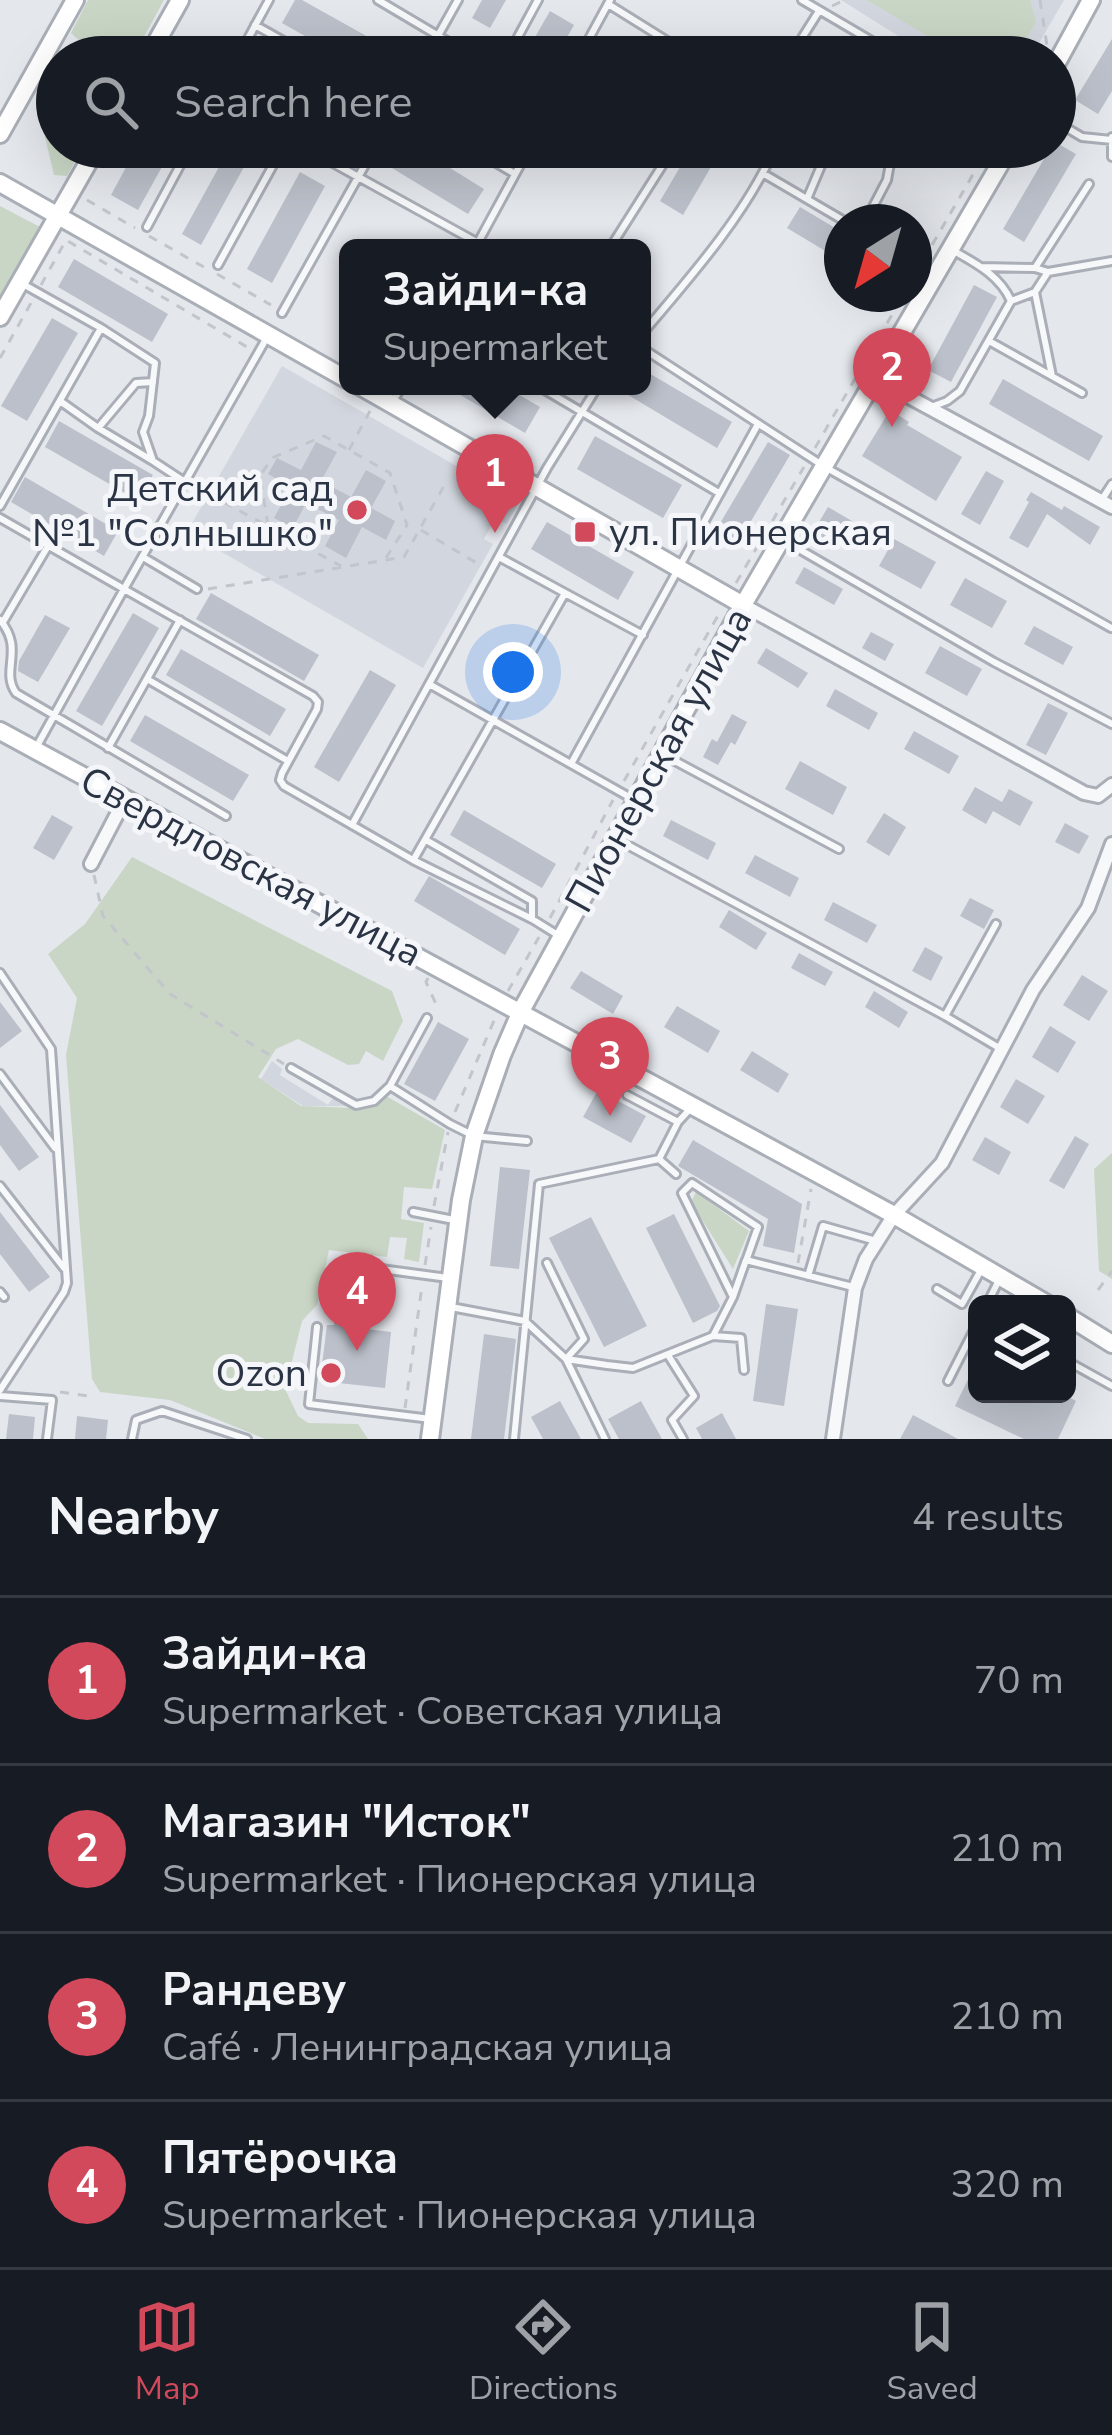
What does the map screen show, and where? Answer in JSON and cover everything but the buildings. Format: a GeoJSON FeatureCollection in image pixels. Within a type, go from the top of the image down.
{"type":"FeatureCollection","features":[{"type":"Feature","properties":{"kind":"street"},"geometry":{"type":"LineString","coordinates":[[55,36],[75,0]]}},
{"type":"Feature","properties":{"kind":"street"},"geometry":{"type":"LineString","coordinates":[[160,36],[180,0]]}},
{"type":"Feature","properties":{"kind":"street"},"geometry":{"type":"LineString","coordinates":[[1071,36],[1091,0]]}},
{"type":"Feature","properties":{"kind":"street"},"geometry":{"type":"LineString","coordinates":[[0,134],[36,70]]}},
{"type":"Feature","properties":{"kind":"street"},"geometry":{"type":"LineString","coordinates":[[0,317],[85,168]]}},
{"type":"Feature","properties":{"kind":"street","name":"Пионерская улица"},"geometry":{"type":"LineString","coordinates":[[430,1439],[458,1220],[474,1136],[502,1054],[660,753],[998,168]]}},
{"type":"Feature","properties":{"kind":"street"},"geometry":{"type":"LineString","coordinates":[[0,182],[339,375]]}},
{"type":"Feature","properties":{"kind":"street"},"geometry":{"type":"LineString","coordinates":[[876,379],[1106,504]]}},
{"type":"Feature","properties":{"kind":"street"},"geometry":{"type":"LineString","coordinates":[[374,395],[1084,793],[1098,796],[1112,787]]}},
{"type":"Feature","properties":{"kind":"street","name":"Свердловская улица"},"geometry":{"type":"LineString","coordinates":[[0,730],[894,1215],[1031,1295]]}},
{"type":"Feature","properties":{"kind":"street"},"geometry":{"type":"LineString","coordinates":[[92,864],[125,799]]}},
{"type":"Feature","properties":{"kind":"street"},"geometry":{"type":"LineString","coordinates":[[833,1439],[855,1288],[866,1258],[894,1215],[942,1163],[1033,990],[1088,908],[1112,844]]}},
{"type":"Feature","properties":{"kind":"street"},"geometry":{"type":"LineString","coordinates":[[1076,1322],[1112,1344]]}},
{"type":"Feature","properties":{"kind":"lane"},"geometry":{"type":"LineString","coordinates":[[250,36],[269,0]]}},
{"type":"Feature","properties":{"kind":"lane"},"geometry":{"type":"LineString","coordinates":[[378,0],[438,35],[458,0]]}},
{"type":"Feature","properties":{"kind":"lane"},"geometry":{"type":"LineString","coordinates":[[518,36],[538,0]]}},
{"type":"Feature","properties":{"kind":"lane"},"geometry":{"type":"LineString","coordinates":[[802,0],[862,36]]}},
{"type":"Feature","properties":{"kind":"lane"},"geometry":{"type":"LineString","coordinates":[[590,36],[609,2],[661,36]]}},
{"type":"Feature","properties":{"kind":"lane"},"geometry":{"type":"LineString","coordinates":[[803,36],[819,11]]}},
{"type":"Feature","properties":{"kind":"lane"},"geometry":{"type":"LineString","coordinates":[[256,25],[275,36]]}},
{"type":"Feature","properties":{"kind":"lane"},"geometry":{"type":"LineString","coordinates":[[1076,134],[1112,139],[1112,157]]}},
{"type":"Feature","properties":{"kind":"lane"},"geometry":{"type":"LineString","coordinates":[[147,227],[179,168]]}},
{"type":"Feature","properties":{"kind":"lane"},"geometry":{"type":"LineString","coordinates":[[218,266],[272,168]]}},
{"type":"Feature","properties":{"kind":"lane"},"geometry":{"type":"LineString","coordinates":[[344,168],[464,239]]}},
{"type":"Feature","properties":{"kind":"lane"},"geometry":{"type":"LineString","coordinates":[[279,310],[363,168]]}},
{"type":"Feature","properties":{"kind":"lane"},"geometry":{"type":"LineString","coordinates":[[505,168],[515,174]]}},
{"type":"Feature","properties":{"kind":"lane"},"geometry":{"type":"LineString","coordinates":[[480,239],[518,168]]}},
{"type":"Feature","properties":{"kind":"lane"},"geometry":{"type":"LineString","coordinates":[[616,239],[661,168]]}},
{"type":"Feature","properties":{"kind":"lane"},"geometry":{"type":"LineString","coordinates":[[651,323],[766,168]]}},
{"type":"Feature","properties":{"kind":"lane"},"geometry":{"type":"LineString","coordinates":[[807,199],[820,168]]}},
{"type":"Feature","properties":{"kind":"lane"},"geometry":{"type":"LineString","coordinates":[[874,204],[889,168]]}},
{"type":"Feature","properties":{"kind":"lane"},"geometry":{"type":"LineString","coordinates":[[764,174],[824,209]]}},
{"type":"Feature","properties":{"kind":"lane"},"geometry":{"type":"LineString","coordinates":[[1035,268],[1089,184]]}},
{"type":"Feature","properties":{"kind":"lane"},"geometry":{"type":"LineString","coordinates":[[950,250],[981,267],[1008,292],[1011,301]]}},
{"type":"Feature","properties":{"kind":"lane"},"geometry":{"type":"LineString","coordinates":[[981,267],[1048,272],[1112,261]]}},
{"type":"Feature","properties":{"kind":"lane"},"geometry":{"type":"LineString","coordinates":[[927,408],[960,391],[1011,301],[1035,292],[1048,272]]}},
{"type":"Feature","properties":{"kind":"lane"},"geometry":{"type":"LineString","coordinates":[[20,283],[155,363],[142,432],[153,461]]}},
{"type":"Feature","properties":{"kind":"lane"},"geometry":{"type":"LineString","coordinates":[[1035,292],[1052,376]]}},
{"type":"Feature","properties":{"kind":"lane"},"geometry":{"type":"LineString","coordinates":[[0,506],[101,328]]}},
{"type":"Feature","properties":{"kind":"lane"},"geometry":{"type":"LineString","coordinates":[[35,750],[268,335]]}},
{"type":"Feature","properties":{"kind":"lane"},"geometry":{"type":"LineString","coordinates":[[988,340],[1082,393]]}},
{"type":"Feature","properties":{"kind":"lane"},"geometry":{"type":"LineString","coordinates":[[651,354],[825,467],[1111,628]]}},
{"type":"Feature","properties":{"kind":"lane"},"geometry":{"type":"LineString","coordinates":[[98,428],[136,383],[153,382]]}},
{"type":"Feature","properties":{"kind":"lane"},"geometry":{"type":"LineString","coordinates":[[384,401],[391,395]]}},
{"type":"Feature","properties":{"kind":"lane"},"geometry":{"type":"LineString","coordinates":[[553,395],[719,493]]}},
{"type":"Feature","properties":{"kind":"lane"},"geometry":{"type":"LineString","coordinates":[[352,825],[592,395]]}},
{"type":"Feature","properties":{"kind":"lane"},"geometry":{"type":"LineString","coordinates":[[60,401],[185,482]]}},
{"type":"Feature","properties":{"kind":"lane"},"geometry":{"type":"LineString","coordinates":[[571,764],[758,424]]}},
{"type":"Feature","properties":{"kind":"lane"},"geometry":{"type":"LineString","coordinates":[[1106,504],[1112,484]]}},
{"type":"Feature","properties":{"kind":"lane"},"geometry":{"type":"LineString","coordinates":[[0,518],[313,695],[316,710],[288,761],[280,780],[284,786],[562,938]]}},
{"type":"Feature","properties":{"kind":"lane"},"geometry":{"type":"LineString","coordinates":[[783,540],[1112,724]]}},
{"type":"Feature","properties":{"kind":"lane"},"geometry":{"type":"LineString","coordinates":[[48,546],[2,621],[11,646],[7,685],[52,717],[226,816]]}},
{"type":"Feature","properties":{"kind":"lane"},"geometry":{"type":"LineString","coordinates":[[142,557],[200,590]]}},
{"type":"Feature","properties":{"kind":"lane"},"geometry":{"type":"LineString","coordinates":[[500,557],[643,635]]}},
{"type":"Feature","properties":{"kind":"lane"},"geometry":{"type":"LineString","coordinates":[[413,860],[565,592]]}},
{"type":"Feature","properties":{"kind":"lane"},"geometry":{"type":"LineString","coordinates":[[108,748],[180,620]]}},
{"type":"Feature","properties":{"kind":"lane"},"geometry":{"type":"LineString","coordinates":[[147,679],[288,761]]}},
{"type":"Feature","properties":{"kind":"lane"},"geometry":{"type":"LineString","coordinates":[[429,684],[634,800]]}},
{"type":"Feature","properties":{"kind":"lane"},"geometry":{"type":"LineString","coordinates":[[660,753],[839,849]]}},
{"type":"Feature","properties":{"kind":"lane"},"geometry":{"type":"LineString","coordinates":[[425,839],[532,902],[532,919]]}},
{"type":"Feature","properties":{"kind":"lane"},"geometry":{"type":"LineString","coordinates":[[616,839],[1001,1049]]}},
{"type":"Feature","properties":{"kind":"lane"},"geometry":{"type":"LineString","coordinates":[[945,1016],[996,924]]}},
{"type":"Feature","properties":{"kind":"lane"},"geometry":{"type":"LineString","coordinates":[[0,973],[50,1043],[53,1139]]}},
{"type":"Feature","properties":{"kind":"lane"},"geometry":{"type":"LineString","coordinates":[[291,1068],[356,1105],[374,1101],[390,1087],[427,1018]]}},
{"type":"Feature","properties":{"kind":"lane"},"geometry":{"type":"LineString","coordinates":[[0,1074],[53,1139],[58,1152],[61,1258]]}},
{"type":"Feature","properties":{"kind":"lane"},"geometry":{"type":"LineString","coordinates":[[390,1087],[474,1136],[527,1141]]}},
{"type":"Feature","properties":{"kind":"lane"},"geometry":{"type":"LineString","coordinates":[[627,1095],[678,1122]]}},
{"type":"Feature","properties":{"kind":"lane"},"geometry":{"type":"LineString","coordinates":[[659,1159],[692,1106]]}},
{"type":"Feature","properties":{"kind":"lane"},"geometry":{"type":"LineString","coordinates":[[659,1159],[676,1174]]}},
{"type":"Feature","properties":{"kind":"lane"},"geometry":{"type":"LineString","coordinates":[[514,1439],[539,1184],[659,1159]]}},
{"type":"Feature","properties":{"kind":"lane"},"geometry":{"type":"LineString","coordinates":[[712,1336],[733,1297],[758,1227],[692,1183],[682,1193],[733,1297]]}},
{"type":"Feature","properties":{"kind":"lane"},"geometry":{"type":"LineString","coordinates":[[0,1186],[61,1258],[66,1271],[64,1292],[0,1393],[52,1400],[47,1439]]}},
{"type":"Feature","properties":{"kind":"lane"},"geometry":{"type":"LineString","coordinates":[[413,1211],[458,1220]]}},
{"type":"Feature","properties":{"kind":"lane"},"geometry":{"type":"LineString","coordinates":[[808,1276],[823,1226],[876,1241]]}},
{"type":"Feature","properties":{"kind":"lane"},"geometry":{"type":"LineString","coordinates":[[746,1260],[855,1288]]}},
{"type":"Feature","properties":{"kind":"lane"},"geometry":{"type":"LineString","coordinates":[[547,1263],[584,1339],[566,1359]]}},
{"type":"Feature","properties":{"kind":"lane"},"geometry":{"type":"LineString","coordinates":[[365,1283],[367,1267],[451,1279]]}},
{"type":"Feature","properties":{"kind":"lane"},"geometry":{"type":"LineString","coordinates":[[937,1289],[962,1304],[983,1267]]}},
{"type":"Feature","properties":{"kind":"lane"},"geometry":{"type":"LineString","coordinates":[[992,1295],[1001,1277]]}},
{"type":"Feature","properties":{"kind":"lane"},"geometry":{"type":"LineString","coordinates":[[447,1306],[525,1321],[566,1359],[605,1439]]}},
{"type":"Feature","properties":{"kind":"lane"},"geometry":{"type":"LineString","coordinates":[[317,1327],[309,1404],[432,1419]]}},
{"type":"Feature","properties":{"kind":"lane"},"geometry":{"type":"LineString","coordinates":[[566,1359],[633,1368],[712,1336],[741,1338],[744,1370]]}},
{"type":"Feature","properties":{"kind":"lane"},"geometry":{"type":"LineString","coordinates":[[948,1381],[968,1342]]}},
{"type":"Feature","properties":{"kind":"lane"},"geometry":{"type":"LineString","coordinates":[[668,1355],[694,1396],[672,1420],[683,1439]]}},
{"type":"Feature","properties":{"kind":"lane"},"geometry":{"type":"LineString","coordinates":[[1076,1366],[1112,1386]]}},
{"type":"Feature","properties":{"kind":"lane"},"geometry":{"type":"LineString","coordinates":[[132,1439],[136,1420],[161,1412],[247,1439]]}},
{"type":"Feature","properties":{"kind":"path"},"geometry":{"type":"LineString","coordinates":[[1040,0],[1045,36]]}},
{"type":"Feature","properties":{"kind":"path"},"geometry":{"type":"LineString","coordinates":[[932,245],[976,168]]}},
{"type":"Feature","properties":{"kind":"path"},"geometry":{"type":"LineString","coordinates":[[84,199],[279,310]]}},
{"type":"Feature","properties":{"kind":"path"},"geometry":{"type":"LineString","coordinates":[[66,240],[248,348]]}},
{"type":"Feature","properties":{"kind":"path"},"geometry":{"type":"LineString","coordinates":[[349,450],[384,401]]}},
{"type":"Feature","properties":{"kind":"path"},"geometry":{"type":"LineString","coordinates":[[215,495],[260,476],[272,458],[324,436],[390,473],[407,525],[384,561]]}},
{"type":"Feature","properties":{"kind":"path"},"geometry":{"type":"LineString","coordinates":[[260,476],[268,525]]}},
{"type":"Feature","properties":{"kind":"path"},"geometry":{"type":"LineString","coordinates":[[185,482],[343,567]]}},
{"type":"Feature","properties":{"kind":"path"},"geometry":{"type":"LineString","coordinates":[[200,590],[404,557],[444,486]]}},
{"type":"Feature","properties":{"kind":"path"},"geometry":{"type":"LineString","coordinates":[[419,530],[491,572]]}},
{"type":"Feature","properties":{"kind":"path"},"geometry":{"type":"LineString","coordinates":[[92,864],[103,916],[170,994],[291,1068]]}},
{"type":"Feature","properties":{"kind":"path"},"geometry":{"type":"LineString","coordinates":[[427,1018],[436,1004],[426,982],[434,966]]}},
{"type":"Feature","properties":{"kind":"path"},"geometry":{"type":"LineString","coordinates":[[796,1274],[812,1187]]}},
{"type":"Feature","properties":{"kind":"path"},"geometry":{"type":"LineString","coordinates":[[1098,1290],[1112,1271]]}},
{"type":"Feature","properties":{"kind":"shaded area"},"geometry":{"type":"Polygon","coordinates":[[[841,0],[1064,0],[1043,36],[898,36],[841,0]]]}},
{"type":"Feature","properties":{"kind":"shaded area","name":"Детский сад №1 \"Солнышко\""},"geometry":{"type":"Polygon","coordinates":[[[282,366],[519,502],[507,524],[495,519],[484,539],[493,544],[423,668],[187,532],[282,366]]]}},
{"type":"Feature","properties":{"kind":"shaded area"},"geometry":{"type":"Polygon","coordinates":[[[272,1061],[282,1069],[280,1075],[328,1105],[333,1098],[347,1106],[303,1106],[261,1079],[272,1061]]]}},
{"type":"Feature","properties":{"kind":"green space"},"geometry":{"type":"Polygon","coordinates":[[[88,0],[164,0],[144,36],[71,33],[88,0]]]}},
{"type":"Feature","properties":{"kind":"green space"},"geometry":{"type":"Polygon","coordinates":[[[867,0],[1030,0],[1036,22],[1028,36],[928,36],[867,0]]]}},
{"type":"Feature","properties":{"kind":"green space"},"geometry":{"type":"Polygon","coordinates":[[[52,168],[71,168],[67,176],[54,175],[52,168]]]}},
{"type":"Feature","properties":{"kind":"green space"},"geometry":{"type":"Polygon","coordinates":[[[0,206],[40,227],[0,296],[0,206]]]}},
{"type":"Feature","properties":{"kind":"green space"},"geometry":{"type":"Polygon","coordinates":[[[132,857],[392,991],[403,1021],[383,1061],[366,1051],[359,1064],[348,1065],[298,1039],[276,1049],[258,1077],[301,1106],[353,1108],[386,1096],[445,1130],[432,1189],[404,1187],[401,1219],[424,1223],[419,1262],[404,1259],[407,1238],[390,1237],[387,1257],[329,1250],[317,1305],[302,1321],[285,1389],[298,1416],[308,1423],[358,1424],[368,1439],[265,1439],[170,1400],[100,1392],[92,1379],[66,1055],[77,998],[48,954],[85,924],[132,857]]]}},
{"type":"Feature","properties":{"kind":"green space"},"geometry":{"type":"Polygon","coordinates":[[[1112,1153],[1112,1279],[1099,1271],[1094,1169],[1112,1153]]]}},
{"type":"Feature","properties":{"kind":"green space"},"geometry":{"type":"Polygon","coordinates":[[[696,1192],[749,1231],[733,1269],[691,1202],[696,1192]]]}},
{"type":"Feature","properties":{"kind":"place","name":"Магазин \"Исток\""},"geometry":{"type":"Point","coordinates":[892,427]}},
{"type":"Feature","properties":{"kind":"place","name":"Детский сад №1 \"Солнышко\""},"geometry":{"type":"Point","coordinates":[357,510]}},
{"type":"Feature","properties":{"kind":"place","name":"ул. Пионерская"},"geometry":{"type":"Point","coordinates":[585,532]}},
{"type":"Feature","properties":{"kind":"place","name":"Зайди-ка"},"geometry":{"type":"Point","coordinates":[495,533]}},
{"type":"Feature","properties":{"kind":"place","name":"Рандеву"},"geometry":{"type":"Point","coordinates":[610,1116]}},
{"type":"Feature","properties":{"kind":"place","name":"Пятёрочка"},"geometry":{"type":"Point","coordinates":[357,1351]}},
{"type":"Feature","properties":{"kind":"place","name":"Ozon"},"geometry":{"type":"Point","coordinates":[331,1373]}}]}
